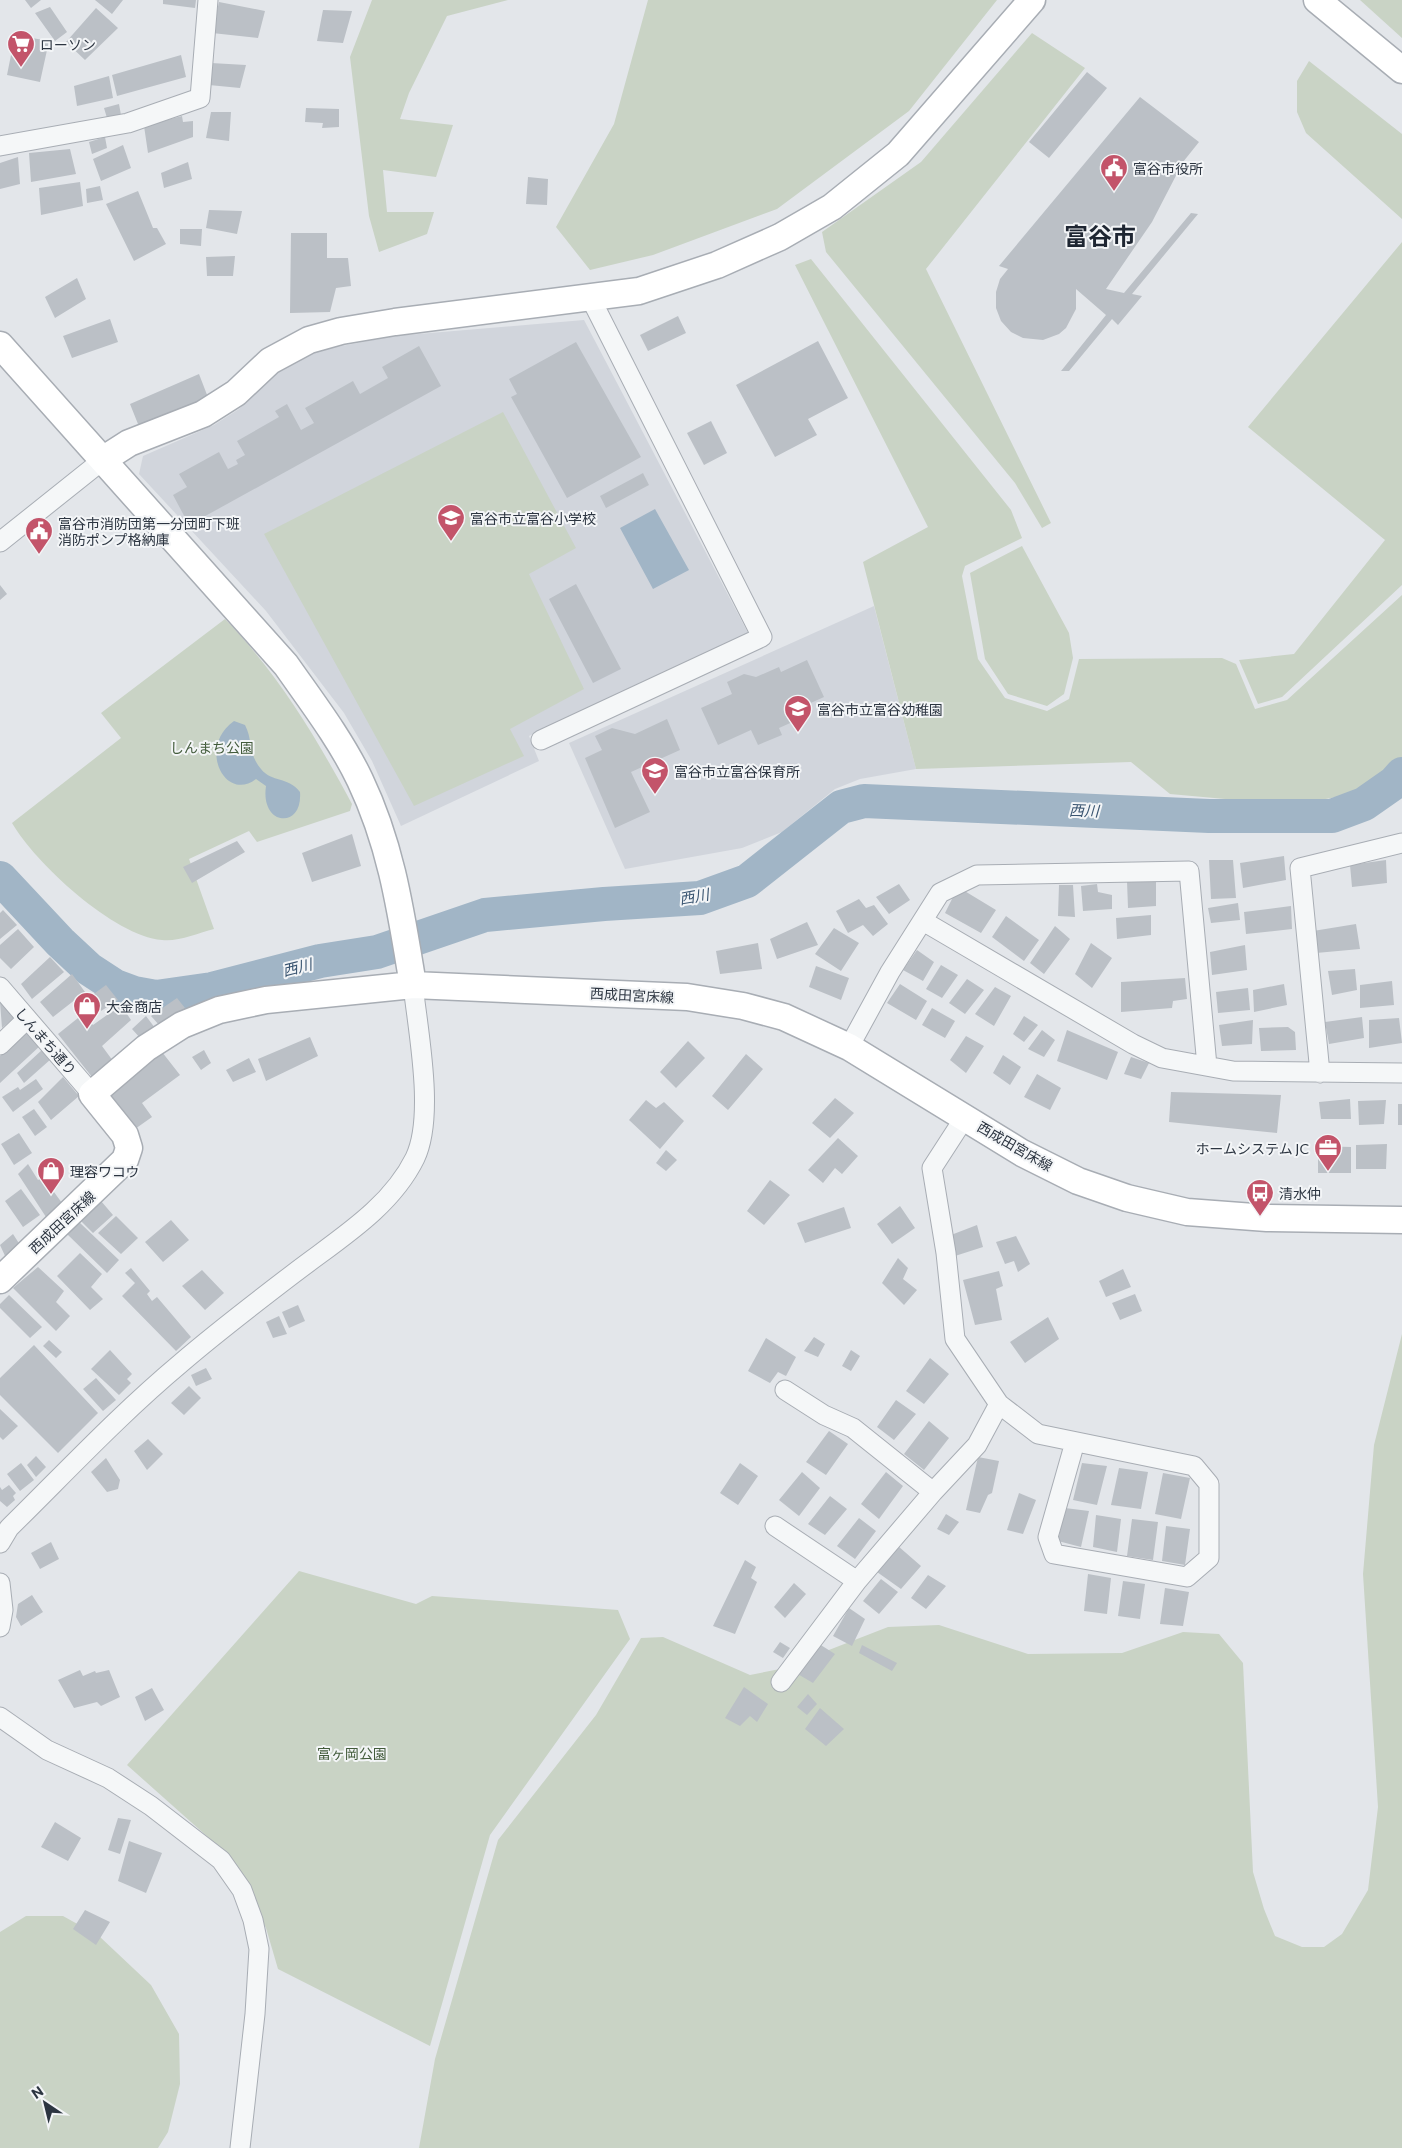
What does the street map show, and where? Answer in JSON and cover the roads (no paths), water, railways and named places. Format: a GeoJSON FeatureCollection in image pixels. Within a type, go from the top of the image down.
{"type":"FeatureCollection","features":[{"type":"Feature","properties":{"kind":"street"},"geometry":{"type":"LineString","coordinates":[[0,146],[128,123],[200,98],[208,0]]}},
{"type":"Feature","properties":{"kind":"street"},"geometry":{"type":"LineString","coordinates":[[0,542],[104,459],[128,443],[203,414],[236,393],[270,361],[309,340],[341,331],[396,322],[639,291],[717,265],[780,237],[832,207],[898,154],[1032,0]]}},
{"type":"Feature","properties":{"kind":"street"},"geometry":{"type":"LineString","coordinates":[[1318,0],[1402,70]]}},
{"type":"Feature","properties":{"kind":"street"},"geometry":{"type":"LineString","coordinates":[[541,740],[762,637],[590,297]]}},
{"type":"Feature","properties":{"kind":"street"},"geometry":{"type":"LineString","coordinates":[[0,345],[104,459],[286,665],[327,724],[359,779],[377,819],[392,868],[402,912],[412,975],[424,1087],[424,1127],[415,1157],[393,1190],[369,1217],[249,1307],[179,1364],[9,1528],[0,1543]]}},
{"type":"Feature","properties":{"kind":"street"},"geometry":{"type":"LineString","coordinates":[[1320,1073],[1300,868],[1402,843]]}},
{"type":"Feature","properties":{"kind":"street"},"geometry":{"type":"LineString","coordinates":[[849,1047],[890,972],[940,893],[977,876],[1189,871],[1208,1066]]}},
{"type":"Feature","properties":{"kind":"street"},"geometry":{"type":"LineString","coordinates":[[923,922],[1133,1044],[1162,1058],[1233,1071],[1402,1073]]}},
{"type":"Feature","properties":{"kind":"street","name":"西成田宮床線"},"geometry":{"type":"LineString","coordinates":[[0,1280],[125,1160],[128,1148],[125,1136],[92,1094],[146,1048],[182,1025],[219,1010],[412,975],[687,997],[743,1006],[784,1017],[849,1047],[1022,1153],[1078,1181],[1127,1198],[1187,1212],[1267,1218],[1402,1220]]}},
{"type":"Feature","properties":{"kind":"street","name":"しんまち通り"},"geometry":{"type":"LineString","coordinates":[[0,988],[92,1094]]}},
{"type":"Feature","properties":{"kind":"street"},"geometry":{"type":"LineString","coordinates":[[0,1045],[27,1019]]}},
{"type":"Feature","properties":{"kind":"street"},"geometry":{"type":"LineString","coordinates":[[965,1118],[932,1168],[946,1253],[955,1338],[999,1404],[1038,1434],[1194,1466],[1209,1484],[1209,1558],[1187,1578],[1054,1554],[1048,1537],[1075,1442]]}},
{"type":"Feature","properties":{"kind":"street"},"geometry":{"type":"LineString","coordinates":[[785,1390],[824,1415],[852,1428],[933,1492]]}},
{"type":"Feature","properties":{"kind":"street"},"geometry":{"type":"LineString","coordinates":[[781,1682],[857,1581],[933,1492],[977,1445],[999,1404]]}},
{"type":"Feature","properties":{"kind":"street"},"geometry":{"type":"LineString","coordinates":[[775,1526],[857,1581]]}},
{"type":"Feature","properties":{"kind":"street"},"geometry":{"type":"LineString","coordinates":[[0,1583],[3,1610],[0,1627]]}},
{"type":"Feature","properties":{"kind":"street"},"geometry":{"type":"LineString","coordinates":[[0,1717],[47,1750],[108,1778],[151,1806],[221,1860],[242,1890],[254,1920],[258,1949],[255,2014],[240,2148]]}},
{"type":"Feature","properties":{"kind":"water"},"geometry":{"type":"Polygon","coordinates":[[[655,509],[689,570],[653,589],[620,528],[655,509]]]}},
{"type":"Feature","properties":{"kind":"water"},"geometry":{"type":"Polygon","coordinates":[[[234,721],[245,725],[254,758],[261,769],[270,776],[290,784],[300,792],[299,804],[295,813],[289,817],[282,818],[275,815],[269,809],[266,799],[266,786],[256,779],[245,784],[234,784],[226,778],[220,769],[217,757],[217,744],[223,732],[234,721]]]}},
{"type":"Feature","properties":{"kind":"waterway","name":"西川"},"geometry":{"type":"LineString","coordinates":[[0,878],[60,942],[89,969],[115,986],[134,993],[156,997],[212,989],[320,961],[377,952],[485,915],[604,904],[700,898],[747,881],[841,807],[864,801],[1209,816],[1332,816],[1364,804],[1394,783],[1402,774]]}},
{"type":"Feature","properties":{"kind":"place","name":"ローソン"},"geometry":{"type":"Point","coordinates":[21,68]}},
{"type":"Feature","properties":{"kind":"place","name":"富谷市役所"},"geometry":{"type":"Point","coordinates":[1114,192]}},
{"type":"Feature","properties":{"kind":"place","name":"富谷市立富谷小学校"},"geometry":{"type":"Point","coordinates":[451,542]}},
{"type":"Feature","properties":{"kind":"place","name":"富谷市消防団第一分団町下班 消防ポンプ格納庫"},"geometry":{"type":"Point","coordinates":[39,555]}},
{"type":"Feature","properties":{"kind":"place","name":"富谷市立富谷幼稚園"},"geometry":{"type":"Point","coordinates":[798,733]}},
{"type":"Feature","properties":{"kind":"place","name":"富谷市立富谷保育所"},"geometry":{"type":"Point","coordinates":[655,795]}},
{"type":"Feature","properties":{"kind":"place","name":"大金商店"},"geometry":{"type":"Point","coordinates":[87,1030]}},
{"type":"Feature","properties":{"kind":"place","name":"ホームシステム JC"},"geometry":{"type":"Point","coordinates":[1328,1172]}},
{"type":"Feature","properties":{"kind":"place","name":"理容ワコウ"},"geometry":{"type":"Point","coordinates":[51,1195]}},
{"type":"Feature","properties":{"kind":"place","name":"清水仲"},"geometry":{"type":"Point","coordinates":[1260,1217]}},
{"type":"Feature","properties":{"kind":"district","name":"富谷市"},"geometry":{"type":"Point","coordinates":[1100,235]}},
{"type":"Feature","properties":{"kind":"park label","name":"しんまち公園"},"geometry":{"type":"Point","coordinates":[212,747]}},
{"type":"Feature","properties":{"kind":"park label","name":"富ヶ岡公園"},"geometry":{"type":"Point","coordinates":[352,1753]}}]}
